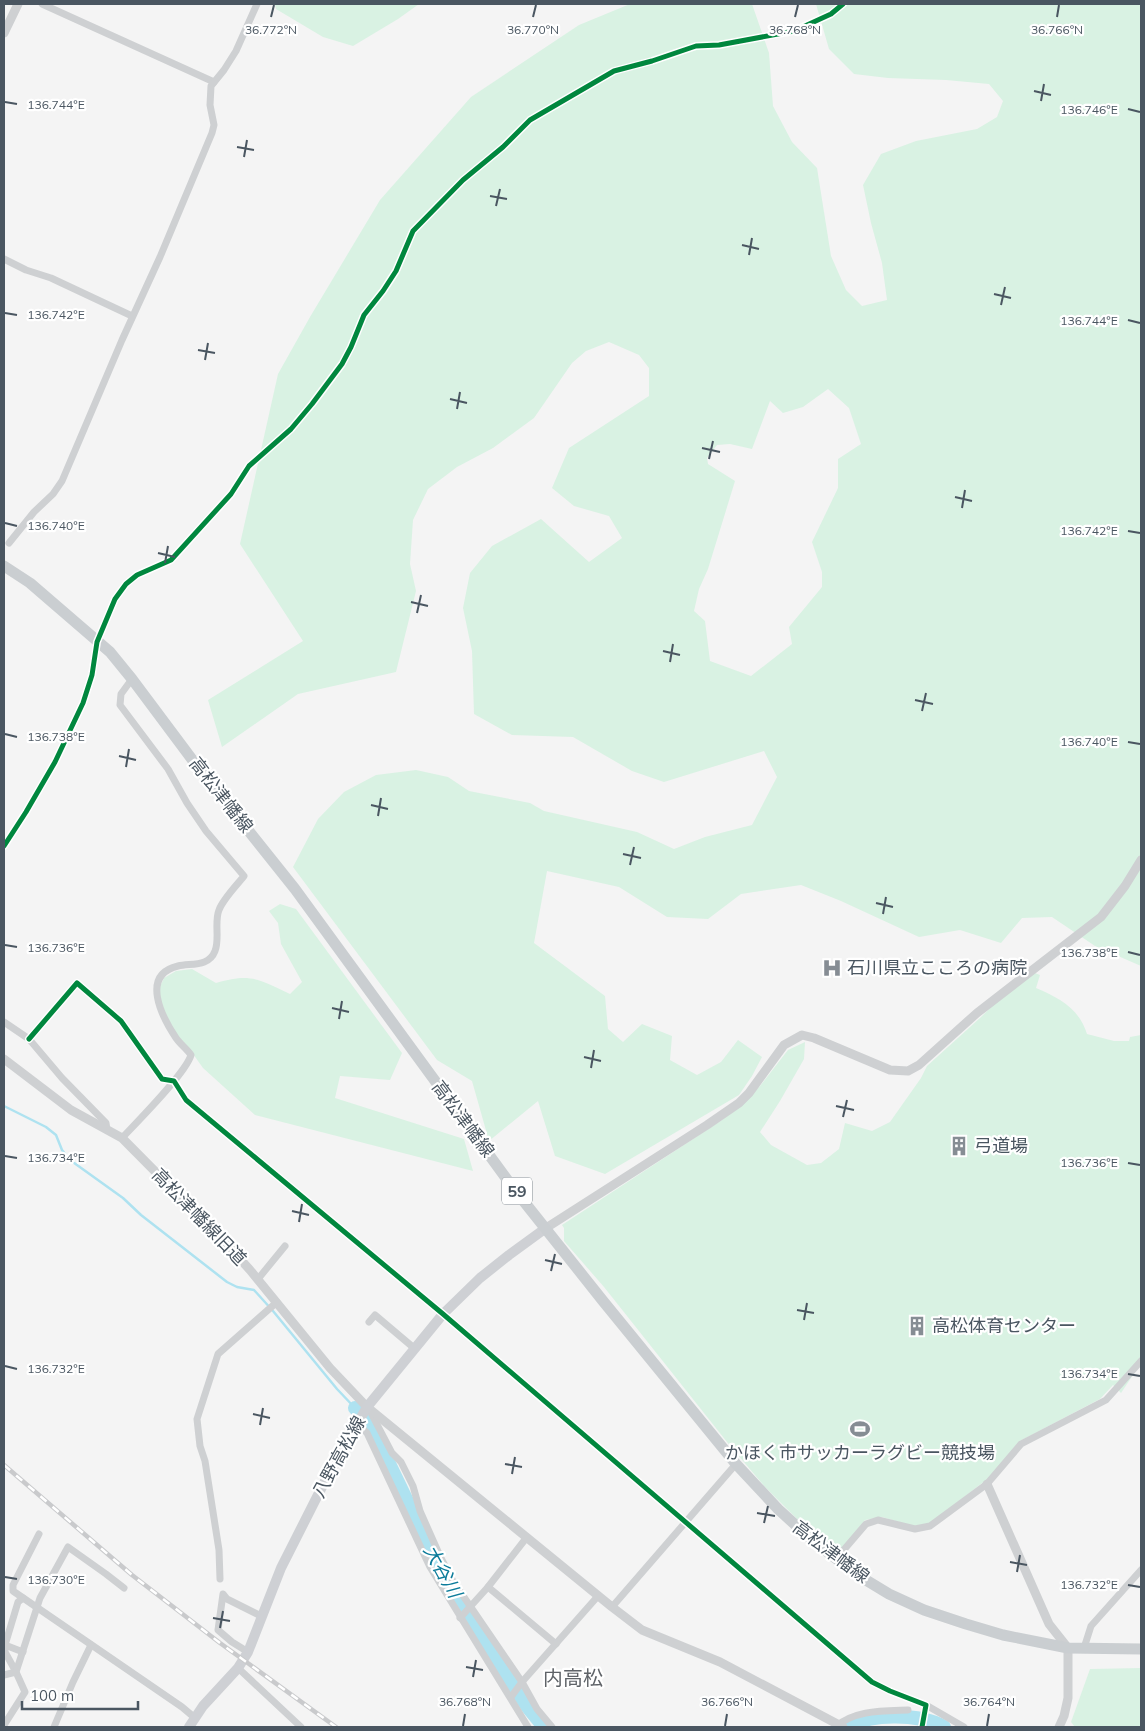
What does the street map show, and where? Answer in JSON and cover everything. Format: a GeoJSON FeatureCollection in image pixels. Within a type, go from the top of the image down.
{"type":"FeatureCollection","features":[{"type":"Feature","properties":{"kind":"main road","name":"高松津幡線"},"geometry":{"type":"LineString","coordinates":[[4,566],[30,583],[110,652],[200,770],[295,889],[514,1189],[736,1464],[778,1509],[812,1541],[856,1574],[889,1594],[924,1610],[1004,1635],[1068,1648],[1141,1649]]}},
{"type":"Feature","properties":{"kind":"main road","name":"八野高松線"},"geometry":{"type":"LineString","coordinates":[[189,1727],[203,1706],[238,1668],[248,1652],[281,1568],[326,1479],[362,1415],[443,1314],[480,1278],[546,1228]]}},
{"type":"Feature","properties":{"kind":"street"},"geometry":{"type":"LineString","coordinates":[[4,33],[18,4]]}},
{"type":"Feature","properties":{"kind":"street"},"geometry":{"type":"LineString","coordinates":[[42,4],[214,82]]}},
{"type":"Feature","properties":{"kind":"street"},"geometry":{"type":"LineString","coordinates":[[9,543],[34,512],[53,494],[62,481],[212,133],[214,125],[210,96],[211,86],[236,51],[257,4]]}},
{"type":"Feature","properties":{"kind":"street"},"geometry":{"type":"LineString","coordinates":[[4,846],[55,762],[83,703],[92,675],[97,642],[115,599],[126,584],[137,575],[171,560],[231,494],[249,466],[291,429],[312,404],[342,364],[364,315],[383,291],[396,270],[413,231],[463,180],[503,147],[530,120],[614,71],[652,61],[696,46],[719,45],[794,31],[831,14],[843,4]]}},
{"type":"Feature","properties":{"kind":"street"},"geometry":{"type":"LineString","coordinates":[[4,259],[26,270],[51,278],[132,316]]}},
{"type":"Feature","properties":{"kind":"street"},"geometry":{"type":"LineString","coordinates":[[122,1138],[190,1061],[191,1055],[177,1040],[158,1002],[156,990],[160,978],[177,966],[204,963],[211,959],[216,950],[219,910],[244,876],[206,831],[187,803],[168,769],[120,705],[120,694],[132,679]]}},
{"type":"Feature","properties":{"kind":"street"},"geometry":{"type":"LineString","coordinates":[[546,1228],[707,1125],[738,1103],[749,1093],[784,1045],[794,1038],[802,1035],[814,1038],[890,1070],[908,1071],[919,1065],[977,1013],[1101,917],[1125,886],[1141,860]]}},
{"type":"Feature","properties":{"kind":"street"},"geometry":{"type":"LineString","coordinates":[[29,1039],[76,983],[121,1021],[162,1079],[174,1080]]}},
{"type":"Feature","properties":{"kind":"street"},"geometry":{"type":"LineString","coordinates":[[4,1022],[29,1039],[62,1078],[106,1123],[107,1130]]}},
{"type":"Feature","properties":{"kind":"street","name":"高松津幡線旧道"},"geometry":{"type":"LineString","coordinates":[[4,1059],[72,1110],[122,1138],[223,1240],[258,1279],[330,1368],[362,1415],[527,1537],[642,1630],[720,1662],[839,1726]]}},
{"type":"Feature","properties":{"kind":"street"},"geometry":{"type":"LineString","coordinates":[[174,1080],[186,1100],[443,1314],[872,1682],[964,1727]]}},
{"type":"Feature","properties":{"kind":"street"},"geometry":{"type":"LineString","coordinates":[[258,1279],[285,1246]]}},
{"type":"Feature","properties":{"kind":"street"},"geometry":{"type":"LineString","coordinates":[[220,1579],[219,1550],[200,1446],[197,1419],[218,1354],[276,1303]]}},
{"type":"Feature","properties":{"kind":"street"},"geometry":{"type":"LineString","coordinates":[[369,1322],[375,1315],[414,1348]]}},
{"type":"Feature","properties":{"kind":"street"},"geometry":{"type":"LineString","coordinates":[[836,1559],[866,1524],[871,1521],[878,1520],[915,1529],[930,1526],[987,1484],[1021,1444],[1106,1400],[1141,1361]]}},
{"type":"Feature","properties":{"kind":"street"},"geometry":{"type":"LineString","coordinates":[[362,1415],[376,1422],[392,1453],[401,1462],[413,1486],[420,1511],[453,1581],[521,1684],[552,1727]]}},
{"type":"Feature","properties":{"kind":"street"},"geometry":{"type":"LineString","coordinates":[[362,1415],[367,1433],[430,1567],[512,1696],[528,1727]]}},
{"type":"Feature","properties":{"kind":"street"},"geometry":{"type":"LineString","coordinates":[[612,1607],[736,1464]]}},
{"type":"Feature","properties":{"kind":"street"},"geometry":{"type":"LineString","coordinates":[[987,1484],[1049,1624],[1068,1648],[1068,1698],[1064,1716],[1059,1727]]}},
{"type":"Feature","properties":{"kind":"street"},"geometry":{"type":"LineString","coordinates":[[39,1534],[13,1585],[13,1591],[182,1707],[195,1718]]}},
{"type":"Feature","properties":{"kind":"street"},"geometry":{"type":"LineString","coordinates":[[462,1617],[527,1537]]}},
{"type":"Feature","properties":{"kind":"street"},"geometry":{"type":"LineString","coordinates":[[16,1672],[40,1598],[68,1547],[124,1588]]}},
{"type":"Feature","properties":{"kind":"street"},"geometry":{"type":"LineString","coordinates":[[1084,1648],[1091,1626],[1141,1570]]}},
{"type":"Feature","properties":{"kind":"street"},"geometry":{"type":"LineString","coordinates":[[488,1587],[556,1644]]}},
{"type":"Feature","properties":{"kind":"street"},"geometry":{"type":"LineString","coordinates":[[248,1652],[218,1630],[223,1594],[227,1599],[262,1616]]}},
{"type":"Feature","properties":{"kind":"street"},"geometry":{"type":"LineString","coordinates":[[512,1696],[598,1596]]}},
{"type":"Feature","properties":{"kind":"street"},"geometry":{"type":"LineString","coordinates":[[4,1725],[25,1692],[5,1652],[5,1645],[18,1602],[23,1598]]}},
{"type":"Feature","properties":{"kind":"street"},"geometry":{"type":"LineString","coordinates":[[5,1645],[23,1652]]}},
{"type":"Feature","properties":{"kind":"street"},"geometry":{"type":"LineString","coordinates":[[54,1727],[91,1645]]}},
{"type":"Feature","properties":{"kind":"street"},"geometry":{"type":"LineString","coordinates":[[238,1668],[301,1727]]}},
{"type":"Feature","properties":{"kind":"street"},"geometry":{"type":"LineString","coordinates":[[4,1675],[16,1672]]}},
{"type":"Feature","properties":{"kind":"street"},"geometry":{"type":"LineString","coordinates":[[922,1726],[926,1707]]}},
{"type":"Feature","properties":{"kind":"street"},"geometry":{"type":"LineString","coordinates":[[839,1726],[840,1722],[863,1713],[908,1710]]}},
{"type":"Feature","properties":{"kind":"green space"},"geometry":{"type":"Polygon","coordinates":[[[275,4],[419,4],[353,46],[323,37],[276,9],[275,4]]]}},
{"type":"Feature","properties":{"kind":"green space"},"geometry":{"type":"Polygon","coordinates":[[[630,4],[752,4],[769,53],[773,106],[792,142],[817,168],[831,256],[846,290],[862,306],[887,300],[882,263],[863,185],[881,154],[916,141],[977,129],[997,117],[1003,101],[989,84],[854,74],[829,49],[816,4],[1141,4],[1141,966],[1095,946],[1052,917],[1022,918],[1001,943],[960,930],[919,937],[801,885],[741,894],[708,919],[667,917],[619,887],[547,871],[534,943],[605,996],[608,1029],[623,1042],[642,1024],[672,1036],[670,1060],[697,1075],[721,1062],[738,1040],[762,1057],[739,1095],[605,1174],[555,1156],[538,1101],[489,1141],[472,1081],[437,1060],[293,867],[318,819],[344,792],[376,775],[416,770],[448,777],[469,791],[530,803],[544,811],[637,832],[674,849],[705,837],[752,825],[777,777],[764,751],[664,782],[632,771],[573,737],[512,735],[474,714],[472,651],[463,608],[470,573],[492,546],[541,519],[589,562],[622,538],[609,516],[574,506],[552,488],[569,448],[649,396],[649,368],[639,355],[609,342],[586,351],[572,363],[534,418],[493,448],[457,467],[428,489],[413,520],[410,564],[416,591],[396,672],[298,694],[222,747],[208,700],[303,641],[240,544],[278,374],[380,200],[471,97],[579,25],[630,4]],[[828,389],[803,407],[783,413],[770,401],[752,449],[730,444],[717,445],[707,458],[708,464],[735,481],[708,569],[699,589],[694,611],[705,621],[710,661],[751,676],[792,644],[789,627],[822,587],[822,572],[812,542],[838,488],[838,459],[861,444],[849,408],[828,389]]]}},
{"type":"Feature","properties":{"kind":"green space"},"geometry":{"type":"Polygon","coordinates":[[[280,904],[296,909],[402,1053],[390,1080],[340,1076],[335,1098],[464,1139],[473,1171],[255,1115],[203,1068],[175,1033],[161,1005],[159,989],[164,978],[176,971],[192,969],[216,983],[238,978],[254,979],[290,994],[302,982],[281,944],[278,923],[269,911],[280,904]]]}},
{"type":"Feature","properties":{"kind":"green space"},"geometry":{"type":"Polygon","coordinates":[[[1035,973],[1040,975],[1036,988],[1067,1005],[1079,1017],[1087,1034],[1114,1041],[1129,1041],[1130,1037],[1141,1035],[1141,1363],[1121,1393],[1113,1385],[1100,1399],[1020,1441],[990,1477],[929,1524],[916,1527],[882,1517],[865,1520],[838,1554],[803,1525],[765,1487],[727,1442],[604,1287],[564,1241],[564,1228],[562,1225],[722,1120],[760,1086],[788,1050],[805,1042],[804,1059],[760,1132],[771,1145],[807,1165],[821,1163],[839,1149],[845,1123],[872,1131],[890,1122],[921,1078],[927,1066],[991,1007],[1035,973]]]}},
{"type":"Feature","properties":{"kind":"green space"},"geometry":{"type":"Polygon","coordinates":[[[1141,1668],[1141,1727],[1075,1727],[1071,1722],[1090,1669],[1141,1668]]]}},
{"type":"Feature","properties":{"kind":"waterway"},"geometry":{"type":"LineString","coordinates":[[4,1106],[46,1127],[56,1135],[62,1150],[70,1160],[123,1198],[141,1215],[227,1282],[237,1287],[254,1290],[355,1408]]}},
{"type":"Feature","properties":{"kind":"waterway","name":"大谷川"},"geometry":{"type":"LineString","coordinates":[[355,1408],[370,1424],[443,1576],[527,1706],[544,1727]]}},
{"type":"Feature","properties":{"kind":"waterway","name":"大谷川"},"geometry":{"type":"LineString","coordinates":[[848,1727],[869,1719],[896,1716],[923,1719],[944,1727]]}},
{"type":"Feature","properties":{"kind":"railway"},"geometry":{"type":"LineString","coordinates":[[4,1465],[132,1575],[220,1643],[336,1727]]}},
{"type":"Feature","properties":{"kind":"cycle path"},"geometry":{"type":"LineString","coordinates":[[4,846],[55,762],[83,703],[92,675],[97,642],[115,599],[126,584],[137,575],[171,560],[231,494],[249,466],[291,429],[312,404],[342,364],[364,315],[396,271],[413,231],[463,180],[503,147],[530,120],[614,71],[652,61],[696,46],[719,45],[794,31],[831,14],[843,4]]}},
{"type":"Feature","properties":{"kind":"cycle path"},"geometry":{"type":"LineString","coordinates":[[29,1039],[77,983],[121,1021],[162,1079],[174,1081],[186,1100],[443,1314],[872,1682],[926,1705],[922,1727]]}},
{"type":"Feature","properties":{"kind":"place","name":"石川県立こころの病院"},"geometry":{"type":"Point","coordinates":[832,968]}},
{"type":"Feature","properties":{"kind":"place","name":"弓道場"},"geometry":{"type":"Point","coordinates":[959,1146]}},
{"type":"Feature","properties":{"kind":"place","name":"高松体育センター"},"geometry":{"type":"Point","coordinates":[917,1326]}},
{"type":"Feature","properties":{"kind":"place","name":"かほく市サッカーラグビー競技場"},"geometry":{"type":"Point","coordinates":[860,1429]}},
{"type":"Feature","properties":{"kind":"district","name":"内高松"},"geometry":{"type":"Point","coordinates":[573,1678]}}]}
